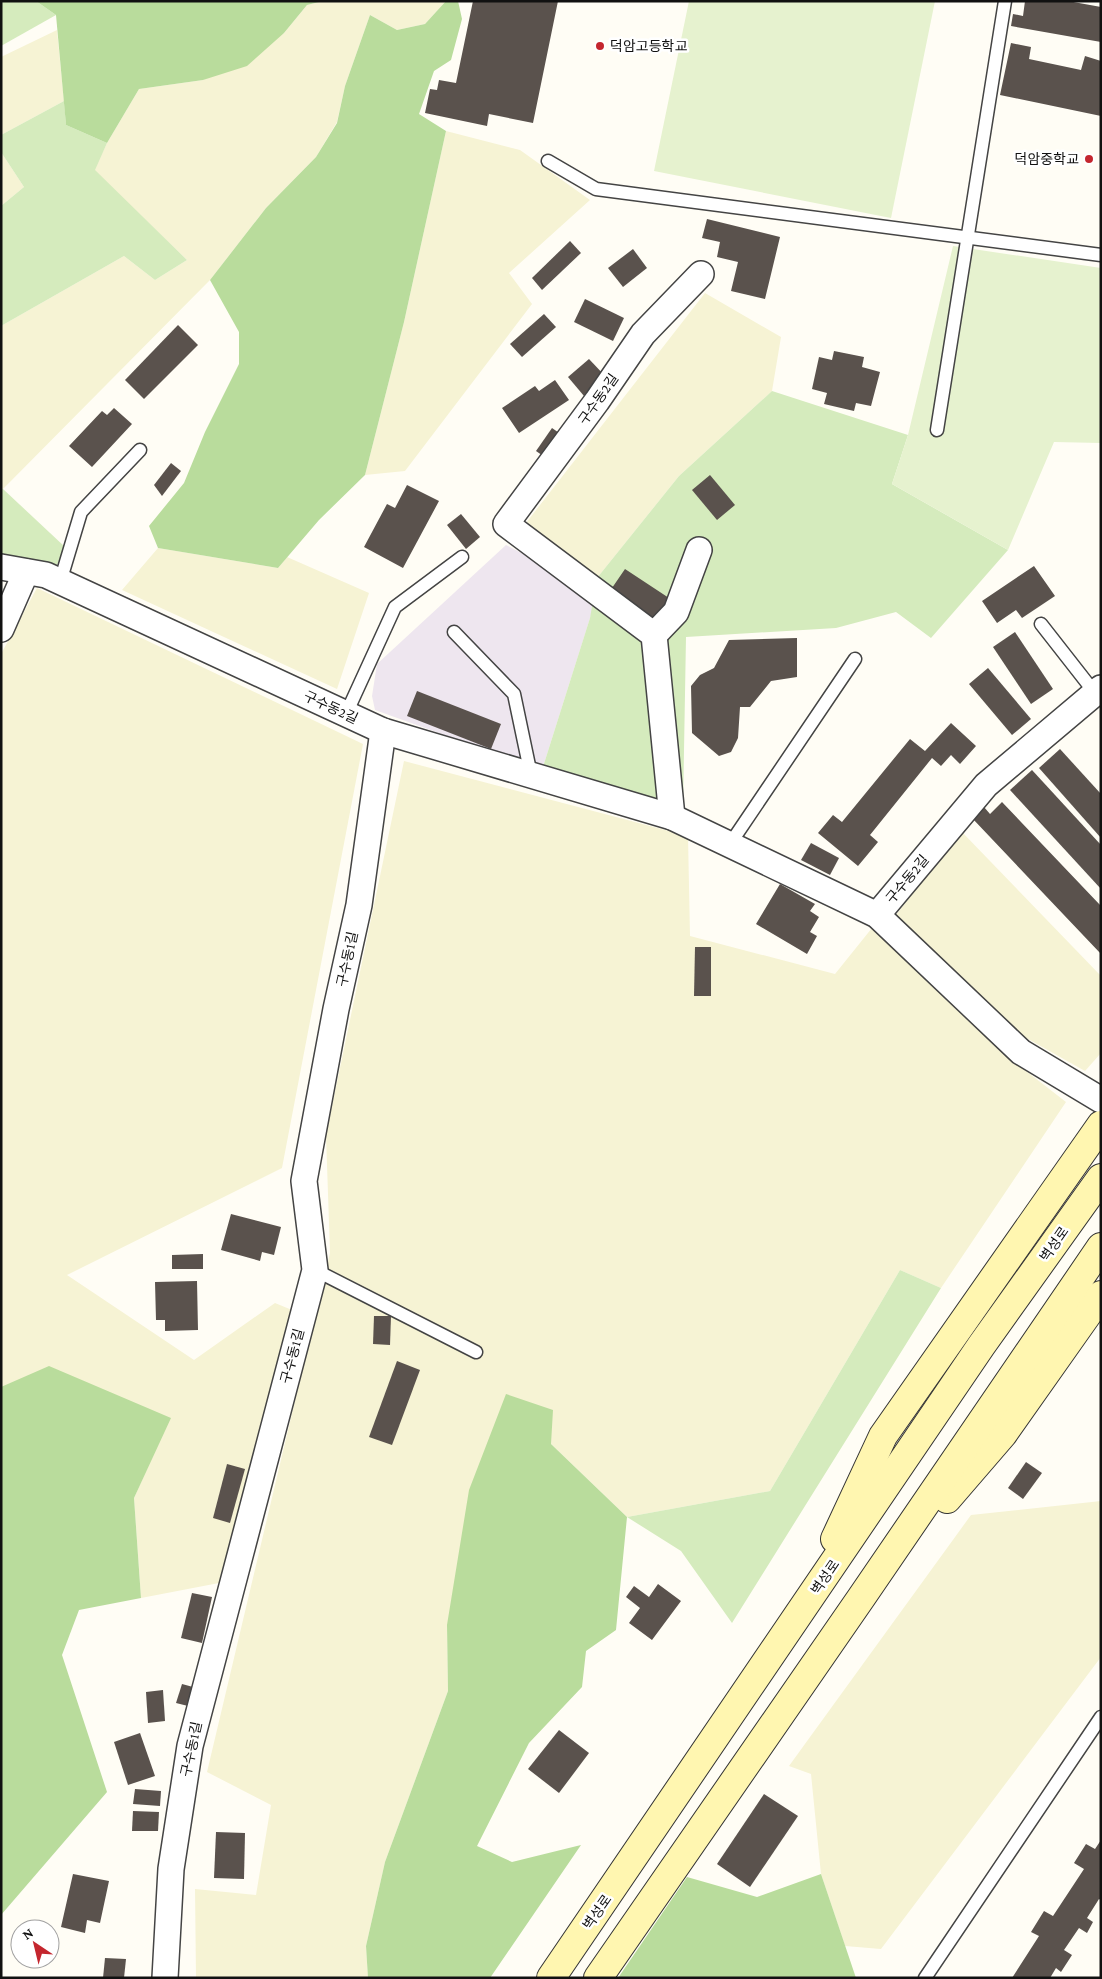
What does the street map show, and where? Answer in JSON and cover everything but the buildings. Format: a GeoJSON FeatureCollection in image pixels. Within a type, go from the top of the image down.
{"type":"FeatureCollection","features":[{"type":"Feature","properties":{"kind":"main road"},"geometry":{"type":"LineString","coordinates":[[799,1616],[883,1436],[1101,1125]]}},
{"type":"Feature","properties":{"kind":"main road","name":"벽성로"},"geometry":{"type":"LineString","coordinates":[[551,1978],[981,1346],[1101,1178]]}},
{"type":"Feature","properties":{"kind":"main road"},"geometry":{"type":"LineString","coordinates":[[598,1978],[861,1598],[1101,1246]]}},
{"type":"Feature","properties":{"kind":"main road"},"geometry":{"type":"LineString","coordinates":[[861,1598],[1003,1434],[1101,1295]]}},
{"type":"Feature","properties":{"kind":"street","name":"구수동2길"},"geometry":{"type":"LineString","coordinates":[[654,635],[506,524],[597,401],[643,334],[701,274]]}},
{"type":"Feature","properties":{"kind":"street"},"geometry":{"type":"LineString","coordinates":[[672,817],[654,635],[676,612],[699,550]]}},
{"type":"Feature","properties":{"kind":"street","name":"구수동2길"},"geometry":{"type":"LineString","coordinates":[[1,567],[46,576],[60,582],[383,731],[672,817],[877,914],[986,785],[1098,690]]}},
{"type":"Feature","properties":{"kind":"street"},"geometry":{"type":"LineString","coordinates":[[1,629],[26,572]]}},
{"type":"Feature","properties":{"kind":"street","name":"구수동1길"},"geometry":{"type":"LineString","coordinates":[[165,1978],[171,1869],[190,1746],[315,1270],[304,1181],[336,1009],[358,905],[383,731]]}},
{"type":"Feature","properties":{"kind":"street"},"geometry":{"type":"LineString","coordinates":[[877,914],[1020,1052],[1101,1100]]}},
{"type":"Feature","properties":{"kind":"lane"},"geometry":{"type":"LineString","coordinates":[[938,430],[1005,1]]}},
{"type":"Feature","properties":{"kind":"lane"},"geometry":{"type":"LineString","coordinates":[[548,161],[596,189],[1101,256]]}},
{"type":"Feature","properties":{"kind":"lane"},"geometry":{"type":"LineString","coordinates":[[60,582],[81,512],[140,450]]}},
{"type":"Feature","properties":{"kind":"lane"},"geometry":{"type":"LineString","coordinates":[[346,714],[395,607],[462,557]]}},
{"type":"Feature","properties":{"kind":"lane"},"geometry":{"type":"LineString","coordinates":[[1041,624],[1098,690]]}},
{"type":"Feature","properties":{"kind":"lane"},"geometry":{"type":"LineString","coordinates":[[454,632],[514,694],[531,775]]}},
{"type":"Feature","properties":{"kind":"lane"},"geometry":{"type":"LineString","coordinates":[[730,844],[855,659]]}},
{"type":"Feature","properties":{"kind":"lane"},"geometry":{"type":"LineString","coordinates":[[315,1270],[476,1352]]}},
{"type":"Feature","properties":{"kind":"lane"},"geometry":{"type":"LineString","coordinates":[[925,1978],[1101,1717]]}},
{"type":"Feature","properties":{"kind":"shaded area"},"geometry":{"type":"Polygon","coordinates":[[[323,1],[446,1],[425,24],[397,30],[370,15],[345,86],[337,122],[316,157],[266,208],[210,280],[1,489],[1,326],[124,256],[155,280],[187,260],[94,170],[107,143],[139,89],[203,80],[284,33],[307,5],[323,1]]]}},
{"type":"Feature","properties":{"kind":"shaded area"},"geometry":{"type":"Polygon","coordinates":[[[57,30],[64,101],[1,135],[1,57],[57,30]]]}},
{"type":"Feature","properties":{"kind":"shaded area"},"geometry":{"type":"Polygon","coordinates":[[[446,131],[520,150],[590,200],[509,273],[532,304],[405,471],[365,475],[404,322],[446,131]]]}},
{"type":"Feature","properties":{"kind":"shaded area"},"geometry":{"type":"Polygon","coordinates":[[[1,152],[24,187],[1,206],[1,152]]]}},
{"type":"Feature","properties":{"kind":"shaded area"},"geometry":{"type":"Polygon","coordinates":[[[705,293],[781,337],[772,391],[679,476],[597,578],[526,523],[705,293]]]}},
{"type":"Feature","properties":{"kind":"shaded area"},"geometry":{"type":"Polygon","coordinates":[[[506,545],[598,593],[542,770],[375,710],[372,696],[377,664],[506,545]]]}},
{"type":"Feature","properties":{"kind":"shaded area"},"geometry":{"type":"Polygon","coordinates":[[[158,548],[278,568],[287,557],[369,593],[337,689],[122,590],[158,548]]]}},
{"type":"Feature","properties":{"kind":"shaded area"},"geometry":{"type":"Polygon","coordinates":[[[37,588],[363,744],[282,1168],[67,1275],[194,1360],[275,1303],[292,1310],[219,1583],[141,1598],[134,1498],[170,1418],[1,1387],[1,654],[37,588]]]}},
{"type":"Feature","properties":{"kind":"shaded area"},"geometry":{"type":"Polygon","coordinates":[[[404,761],[688,836],[690,936],[835,974],[876,923],[1004,1054],[1066,1102],[941,1288],[900,1270],[770,1491],[627,1517],[551,1444],[447,1625],[448,1691],[385,1862],[366,1946],[368,1978],[196,1978],[195,1889],[256,1895],[271,1805],[207,1772],[330,1253],[326,1135],[404,761]]]}},
{"type":"Feature","properties":{"kind":"shaded area"},"geometry":{"type":"Polygon","coordinates":[[[961,831],[1101,976],[1101,1053],[1085,1071],[1021,1035],[896,915],[961,831]]]}},
{"type":"Feature","properties":{"kind":"shaded area"},"geometry":{"type":"Polygon","coordinates":[[[1101,1501],[1101,1657],[881,1949],[845,1946],[821,1874],[811,1774],[789,1766],[971,1515],[1101,1501]]]}},
{"type":"Feature","properties":{"kind":"green space"},"geometry":{"type":"Polygon","coordinates":[[[5,1],[36,1],[56,15],[1,46],[1,3],[5,1]]]}},
{"type":"Feature","properties":{"kind":"green space"},"geometry":{"type":"Polygon","coordinates":[[[36,1],[323,1],[307,5],[284,33],[247,66],[203,80],[139,89],[107,143],[66,125],[56,15],[36,1]]]}},
{"type":"Feature","properties":{"kind":"green space"},"geometry":{"type":"Polygon","coordinates":[[[446,1],[458,1],[462,19],[451,60],[434,71],[419,114],[446,131],[404,322],[365,475],[319,520],[278,568],[158,548],[149,526],[184,483],[205,432],[239,364],[239,332],[210,280],[266,208],[316,157],[337,123],[345,86],[370,15],[397,30],[425,24],[446,1]]]}},
{"type":"Feature","properties":{"kind":"green space"},"geometry":{"type":"Polygon","coordinates":[[[689,1],[935,1],[891,218],[654,171],[689,1]]]}},
{"type":"Feature","properties":{"kind":"green space"},"geometry":{"type":"Polygon","coordinates":[[[64,101],[66,125],[107,143],[95,170],[187,260],[155,280],[124,256],[1,326],[1,206],[24,187],[1,152],[1,135],[64,101]]]}},
{"type":"Feature","properties":{"kind":"green space"},"geometry":{"type":"Polygon","coordinates":[[[953,246],[1101,268],[1101,443],[1054,442],[1008,550],[892,484],[908,435],[953,246]]]}},
{"type":"Feature","properties":{"kind":"green space"},"geometry":{"type":"Polygon","coordinates":[[[772,391],[908,435],[892,484],[1008,550],[931,638],[896,612],[836,628],[686,637],[683,808],[542,770],[590,618],[597,578],[679,476],[772,391]]]}},
{"type":"Feature","properties":{"kind":"green space"},"geometry":{"type":"Polygon","coordinates":[[[1,489],[65,547],[56,567],[1,554],[1,489]]]}},
{"type":"Feature","properties":{"kind":"green space"},"geometry":{"type":"Polygon","coordinates":[[[900,1270],[941,1288],[732,1623],[681,1551],[627,1517],[770,1491],[900,1270]]]}},
{"type":"Feature","properties":{"kind":"green space"},"geometry":{"type":"Polygon","coordinates":[[[49,1366],[171,1418],[134,1498],[141,1598],[79,1610],[62,1655],[107,1792],[1,1915],[1,1387],[49,1366]]]}},
{"type":"Feature","properties":{"kind":"green space"},"geometry":{"type":"Polygon","coordinates":[[[506,1394],[553,1410],[551,1444],[627,1517],[616,1630],[586,1651],[582,1687],[529,1743],[477,1846],[512,1862],[581,1845],[490,1978],[368,1978],[366,1946],[385,1862],[448,1691],[447,1625],[469,1490],[506,1394]]]}},
{"type":"Feature","properties":{"kind":"green space"},"geometry":{"type":"Polygon","coordinates":[[[821,1874],[856,1978],[618,1978],[687,1877],[757,1897],[821,1874]]]}},
{"type":"Feature","properties":{"kind":"place","name":"덕암고등학교"},"geometry":{"type":"Point","coordinates":[600,46]}},
{"type":"Feature","properties":{"kind":"place","name":"덕암중학교"},"geometry":{"type":"Point","coordinates":[1089,159]}}]}
